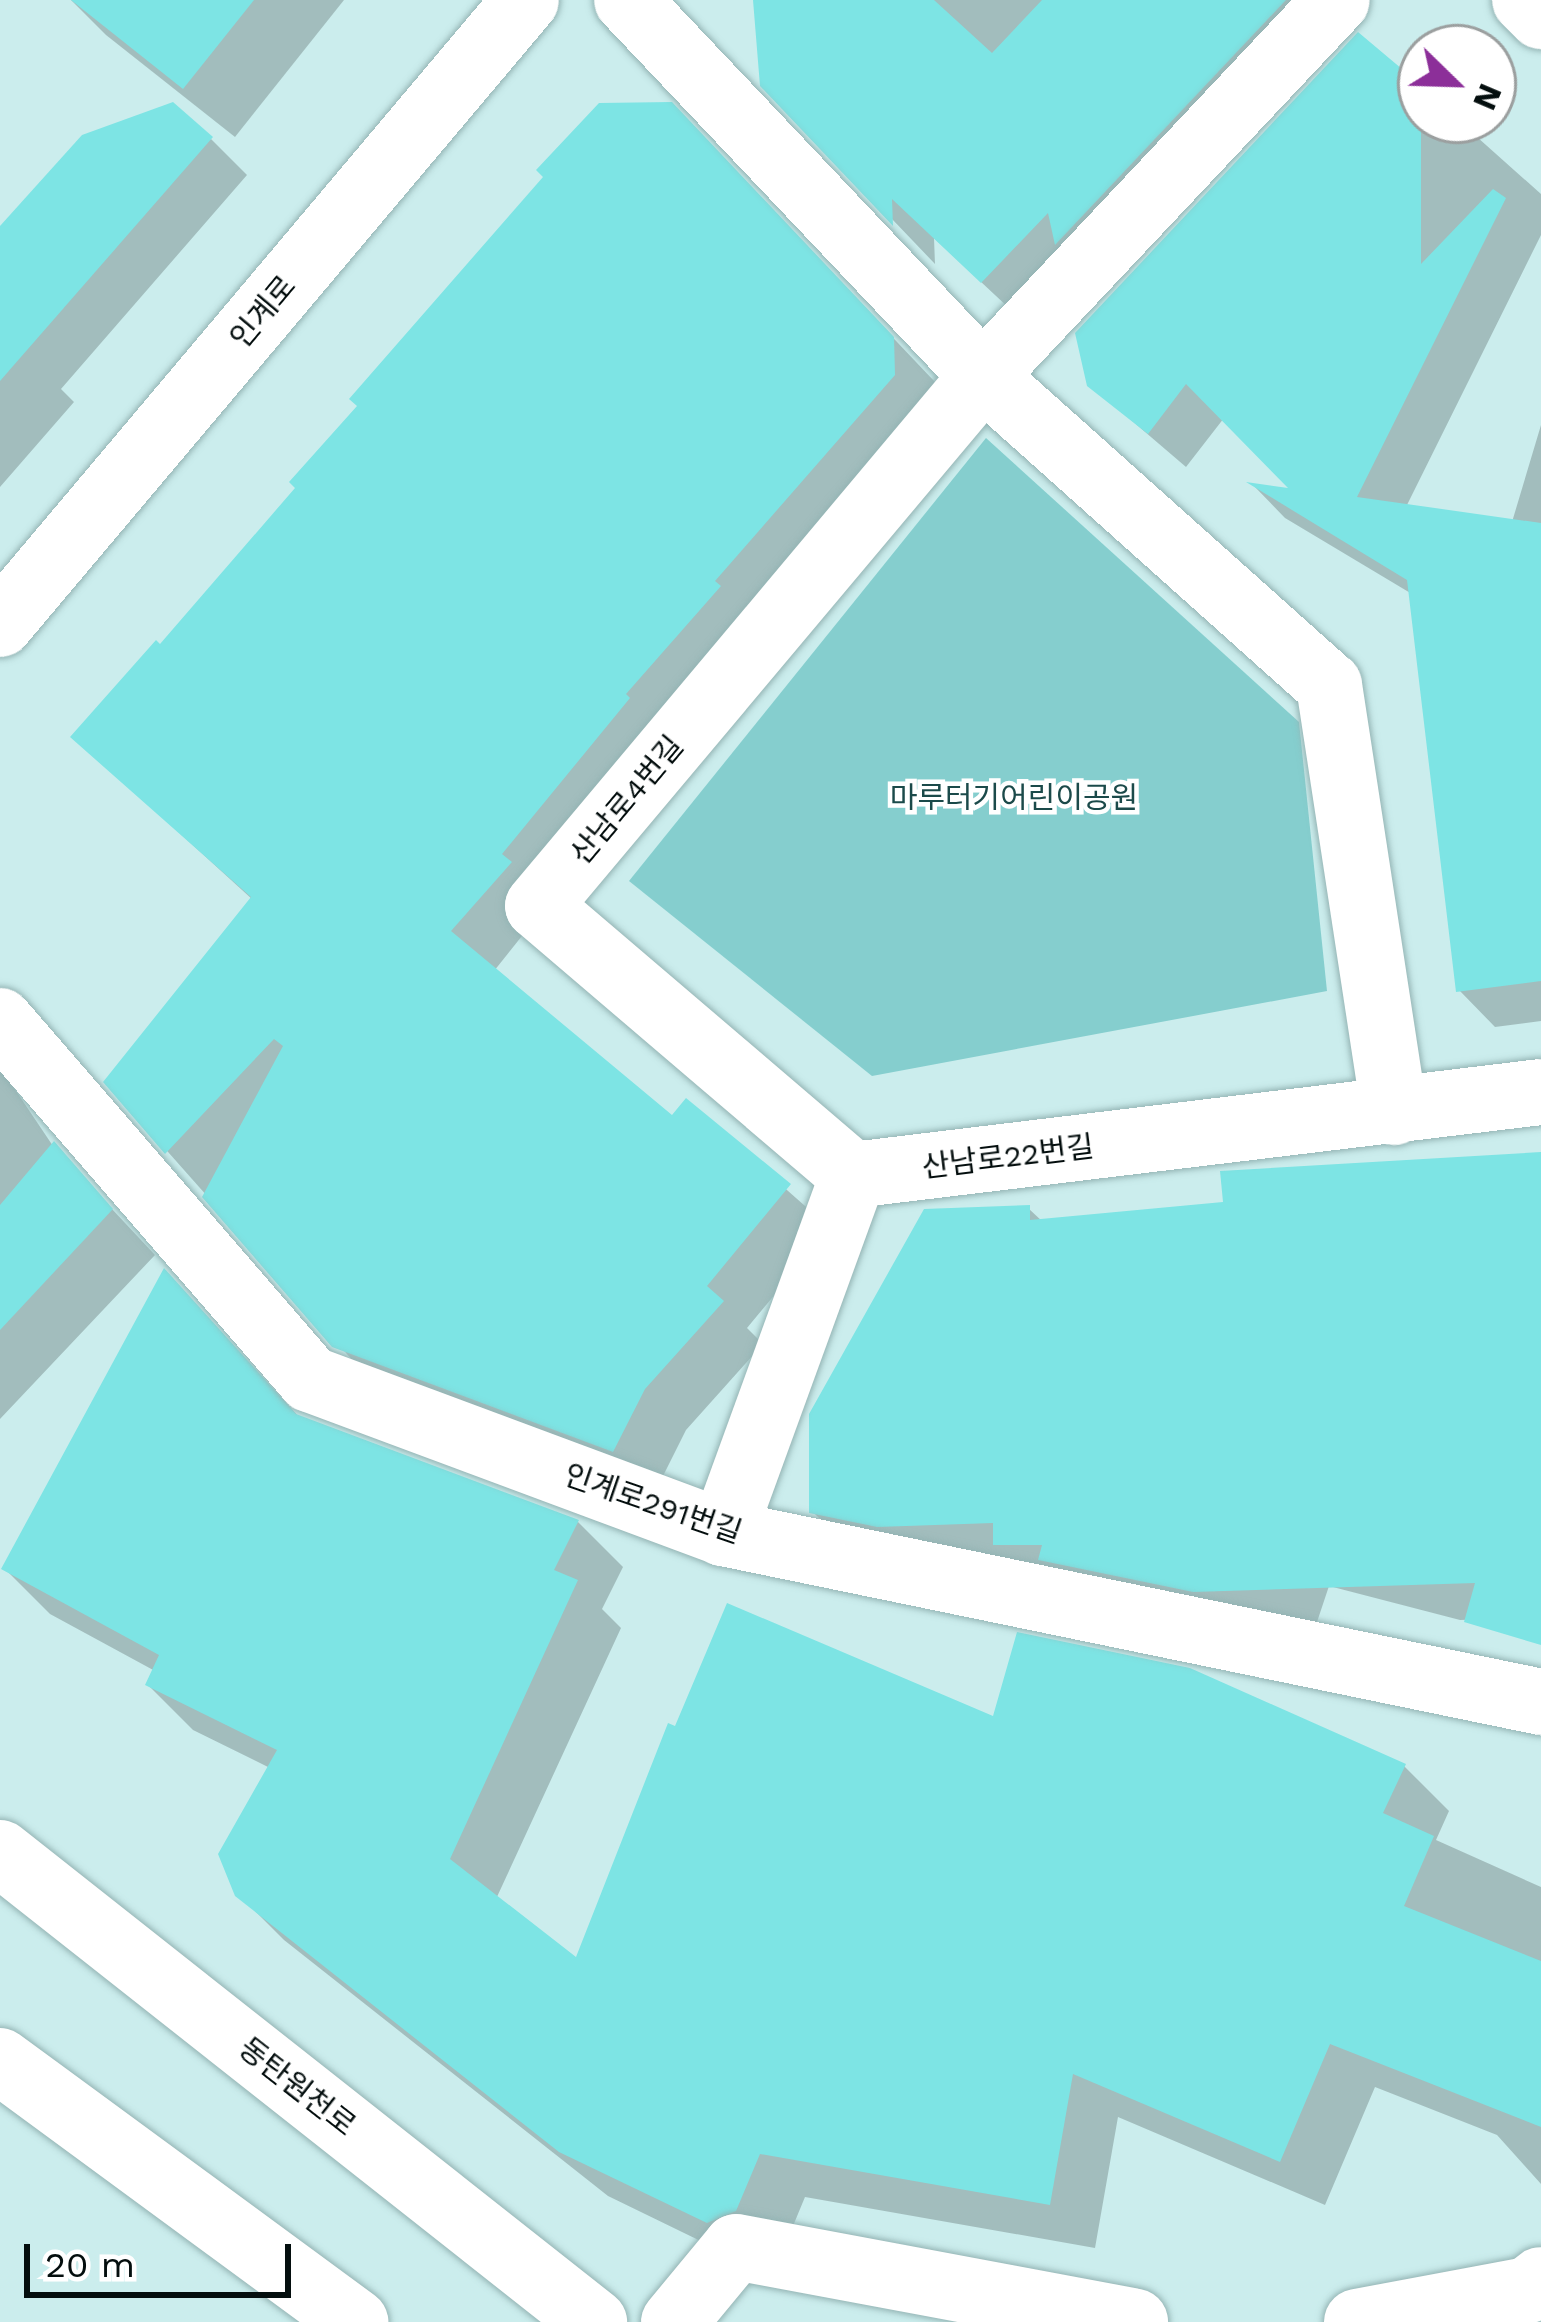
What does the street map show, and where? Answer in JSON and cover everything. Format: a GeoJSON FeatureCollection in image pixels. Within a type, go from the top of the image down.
{"type":"FeatureCollection","features":[{"type":"Feature","properties":{"kind":"street","name":"인계로"},"geometry":{"type":"LineString","coordinates":[[0,624],[526,0]]}},
{"type":"Feature","properties":{"kind":"street"},"geometry":{"type":"LineString","coordinates":[[627,0],[983,376],[1329,685],[1394,1112]]}},
{"type":"Feature","properties":{"kind":"street","name":"산남로4번길"},"geometry":{"type":"LineString","coordinates":[[853,1175],[538,906],[983,376],[1337,0]]}},
{"type":"Feature","properties":{"kind":"street"},"geometry":{"type":"LineString","coordinates":[[1525,0],[1541,16]]}},
{"type":"Feature","properties":{"kind":"street","name":"인계로291번길"},"geometry":{"type":"LineString","coordinates":[[0,1021],[310,1379],[723,1533],[1541,1702]]}},
{"type":"Feature","properties":{"kind":"street","name":"산남로22번길"},"geometry":{"type":"LineString","coordinates":[[853,1175],[1541,1092]]}},
{"type":"Feature","properties":{"kind":"street"},"geometry":{"type":"LineString","coordinates":[[723,1533],[853,1175]]}},
{"type":"Feature","properties":{"kind":"street","name":"동탄원천로"},"geometry":{"type":"LineString","coordinates":[[0,1853],[594,2322]]}},
{"type":"Feature","properties":{"kind":"street"},"geometry":{"type":"LineString","coordinates":[[0,2061],[356,2322]]}},
{"type":"Feature","properties":{"kind":"street"},"geometry":{"type":"LineString","coordinates":[[674,2322],[736,2247],[1135,2322]]}},
{"type":"Feature","properties":{"kind":"street"},"geometry":{"type":"LineString","coordinates":[[1357,2322],[1528,2290],[1541,2280]]}},
{"type":"Feature","properties":{"kind":"green space","name":"마루터기어린이공원"},"geometry":{"type":"Polygon","coordinates":[[[986,438],[1299,722],[1327,991],[872,1076],[629,881],[986,438]]]}},
{"type":"Feature","properties":{"kind":"building"},"geometry":{"type":"Polygon","coordinates":[[[71,0],[254,0],[183,89],[71,0]]]}},
{"type":"Feature","properties":{"kind":"building"},"geometry":{"type":"Polygon","coordinates":[[[753,0],[934,0],[992,53],[1042,0],[1286,0],[1055,245],[1048,213],[981,283],[892,199],[893,226],[760,86],[753,0]]]}},
{"type":"Feature","properties":{"kind":"building"},"geometry":{"type":"Polygon","coordinates":[[[1358,32],[1397,65],[1397,144],[1421,144],[1421,264],[1493,189],[1506,198],[1357,497],[1541,523],[1541,981],[1456,992],[1407,580],[1246,482],[1288,488],[1186,384],[1148,434],[1087,386],[1075,333],[1358,32]]]}},
{"type":"Feature","properties":{"kind":"building"},"geometry":{"type":"Polygon","coordinates":[[[173,102],[213,137],[0,381],[0,226],[82,135],[173,102]]]}},
{"type":"Feature","properties":{"kind":"building"},"geometry":{"type":"Polygon","coordinates":[[[672,102],[894,337],[895,375],[715,581],[721,586],[626,694],[630,698],[502,854],[512,862],[451,931],[672,1115],[686,1098],[791,1184],[707,1286],[724,1301],[645,1389],[613,1452],[332,1347],[202,1197],[283,1046],[274,1039],[165,1154],[103,1082],[251,897],[70,737],[156,640],[160,644],[295,488],[289,482],[357,406],[349,399],[543,177],[536,170],[599,103],[672,102]]]}},
{"type":"Feature","properties":{"kind":"building"},"geometry":{"type":"Polygon","coordinates":[[[54,1141],[113,1209],[0,1330],[0,1205],[54,1141]]]}},
{"type":"Feature","properties":{"kind":"building"},"geometry":{"type":"Polygon","coordinates":[[[1541,1152],[1541,1645],[1464,1622],[1475,1583],[1193,1592],[1038,1560],[1042,1545],[993,1545],[993,1523],[877,1527],[809,1513],[809,1414],[924,1209],[1030,1205],[1030,1220],[1223,1202],[1220,1171],[1541,1152]]]}},
{"type":"Feature","properties":{"kind":"building"},"geometry":{"type":"Polygon","coordinates":[[[164,1268],[296,1414],[579,1520],[554,1570],[578,1580],[450,1859],[576,1957],[668,1723],[675,1726],[727,1603],[993,1716],[1017,1632],[1190,1668],[1406,1764],[1383,1813],[1434,1836],[1404,1906],[1541,1961],[1541,2127],[1330,2044],[1280,2162],[1073,2074],[1050,2205],[760,2154],[736,2211],[707,2223],[559,2152],[235,1896],[218,1854],[277,1750],[145,1685],[159,1655],[1,1569],[164,1268]]]}}]}
